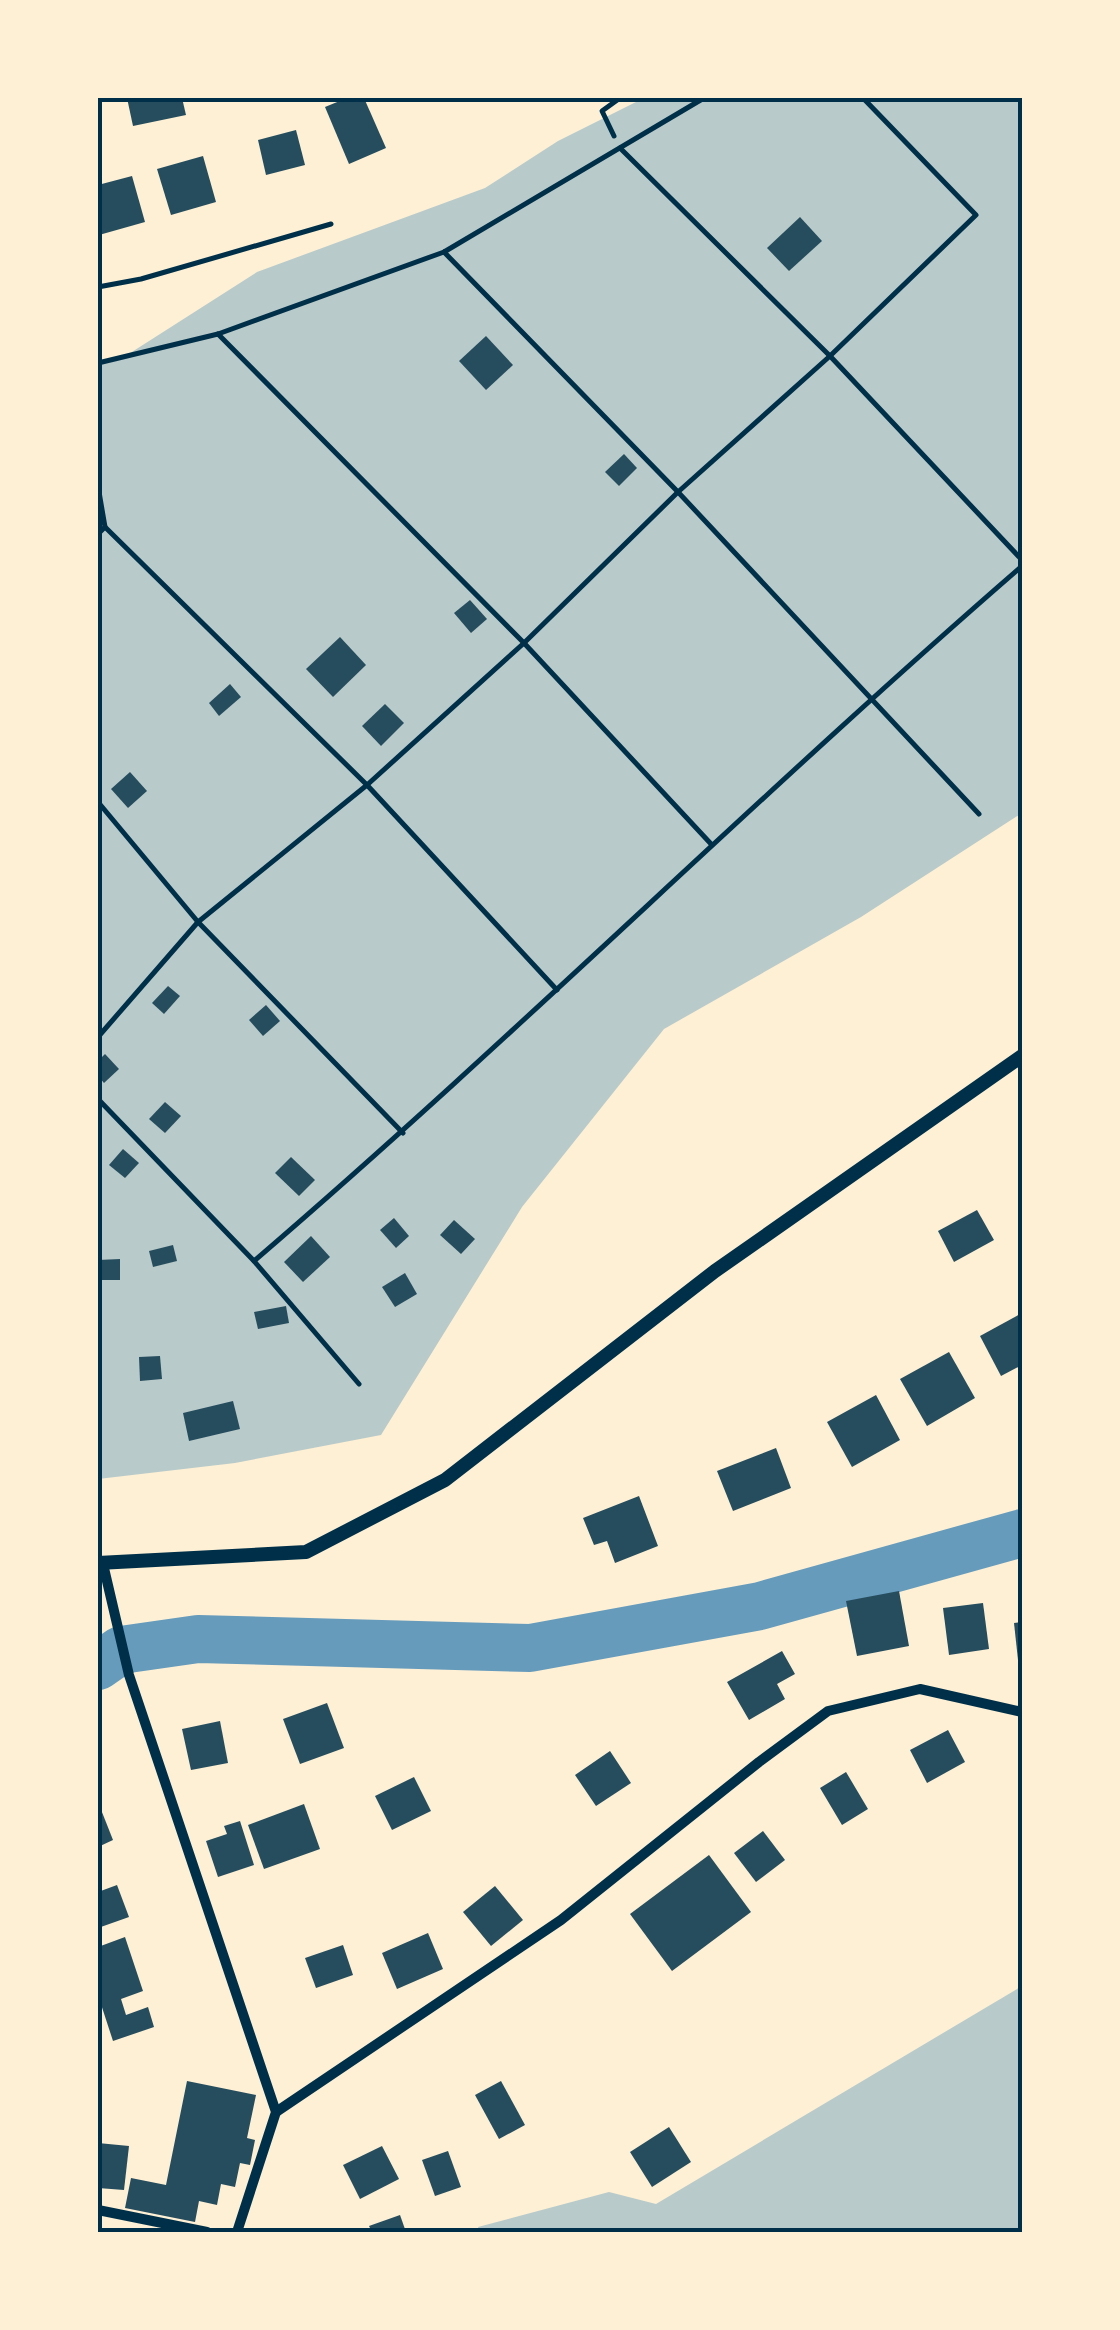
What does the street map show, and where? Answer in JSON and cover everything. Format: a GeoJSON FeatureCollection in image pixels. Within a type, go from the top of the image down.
{"type":"FeatureCollection","features":[{"type":"Feature","properties":{"kind":"street"},"geometry":{"type":"LineString","coordinates":[[237,2232],[276,2112],[130,1674],[100,1564],[306,1552],[445,1480],[714,1271],[1022,1056]]}},
{"type":"Feature","properties":{"kind":"street"},"geometry":{"type":"LineString","coordinates":[[276,2112],[561,1920],[828,1711],[920,1690],[1022,1712]]}},
{"type":"Feature","properties":{"kind":"street"},"geometry":{"type":"LineString","coordinates":[[98,2210],[207,2232]]}},
{"type":"Feature","properties":{"kind":"lane"},"geometry":{"type":"LineString","coordinates":[[98,363],[218,334],[444,252],[704,98]]}},
{"type":"Feature","properties":{"kind":"lane"},"geometry":{"type":"LineString","coordinates":[[98,1037],[198,922],[367,785],[524,642],[678,492],[830,356],[976,215],[863,98]]}},
{"type":"Feature","properties":{"kind":"lane"},"geometry":{"type":"LineString","coordinates":[[254,1260],[403,1133],[869,699],[1022,563],[830,356],[620,148]]}},
{"type":"Feature","properties":{"kind":"lane"},"geometry":{"type":"LineString","coordinates":[[444,252],[678,492],[979,814]]}},
{"type":"Feature","properties":{"kind":"lane"},"geometry":{"type":"LineString","coordinates":[[218,334],[524,642],[712,845]]}},
{"type":"Feature","properties":{"kind":"lane"},"geometry":{"type":"LineString","coordinates":[[98,486],[105,527],[367,785],[557,990]]}},
{"type":"Feature","properties":{"kind":"lane"},"geometry":{"type":"LineString","coordinates":[[98,534],[105,527]]}},
{"type":"Feature","properties":{"kind":"lane"},"geometry":{"type":"LineString","coordinates":[[98,802],[198,922],[403,1133]]}},
{"type":"Feature","properties":{"kind":"lane"},"geometry":{"type":"LineString","coordinates":[[98,1099],[254,1260],[359,1384]]}},
{"type":"Feature","properties":{"kind":"path"},"geometry":{"type":"LineString","coordinates":[[620,98],[602,111],[620,148]]}},
{"type":"Feature","properties":{"kind":"path"},"geometry":{"type":"LineString","coordinates":[[98,287],[141,279],[331,224]]}},
{"type":"Feature","properties":{"kind":"shaded area"},"geometry":{"type":"Polygon","coordinates":[[[644,98],[1022,98],[1022,813],[861,917],[664,1029],[522,1207],[381,1435],[235,1463],[98,1479],[98,364],[124,357],[257,272],[485,188],[558,141],[644,98]]]}},
{"type":"Feature","properties":{"kind":"shaded area"},"geometry":{"type":"Polygon","coordinates":[[[1022,1986],[1022,2232],[480,2232],[478,2227],[609,2192],[656,2204],[1022,1986]]]}},
{"type":"Feature","properties":{"kind":"building"},"geometry":{"type":"Polygon","coordinates":[[[127,98],[182,98],[186,115],[133,126],[127,98]]]}},
{"type":"Feature","properties":{"kind":"building"},"geometry":{"type":"Polygon","coordinates":[[[347,98],[364,98],[386,148],[349,164],[325,107],[347,98]]]}},
{"type":"Feature","properties":{"kind":"building"},"geometry":{"type":"Polygon","coordinates":[[[296,130],[305,165],[266,175],[258,140],[296,130]]]}},
{"type":"Feature","properties":{"kind":"building"},"geometry":{"type":"Polygon","coordinates":[[[203,156],[216,202],[171,215],[157,169],[203,156]]]}},
{"type":"Feature","properties":{"kind":"building"},"geometry":{"type":"Polygon","coordinates":[[[132,176],[145,222],[99,235],[98,185],[132,176]]]}},
{"type":"Feature","properties":{"kind":"building"},"geometry":{"type":"Polygon","coordinates":[[[800,217],[822,241],[789,271],[767,248],[800,217]]]}},
{"type":"Feature","properties":{"kind":"building"},"geometry":{"type":"Polygon","coordinates":[[[486,336],[513,365],[486,390],[459,361],[486,336]]]}},
{"type":"Feature","properties":{"kind":"building"},"geometry":{"type":"Polygon","coordinates":[[[624,454],[637,468],[619,486],[605,472],[624,454]]]}},
{"type":"Feature","properties":{"kind":"building"},"geometry":{"type":"Polygon","coordinates":[[[470,600],[487,619],[471,633],[454,613],[470,600]]]}},
{"type":"Feature","properties":{"kind":"building"},"geometry":{"type":"Polygon","coordinates":[[[340,637],[366,665],[333,697],[306,669],[340,637]]]}},
{"type":"Feature","properties":{"kind":"building"},"geometry":{"type":"Polygon","coordinates":[[[230,684],[241,697],[219,716],[209,703],[230,684]]]}},
{"type":"Feature","properties":{"kind":"building"},"geometry":{"type":"Polygon","coordinates":[[[385,704],[404,723],[381,746],[362,726],[385,704]]]}},
{"type":"Feature","properties":{"kind":"building"},"geometry":{"type":"Polygon","coordinates":[[[130,772],[147,791],[128,808],[111,789],[130,772]]]}},
{"type":"Feature","properties":{"kind":"building"},"geometry":{"type":"Polygon","coordinates":[[[168,986],[180,996],[164,1014],[152,1003],[168,986]]]}},
{"type":"Feature","properties":{"kind":"building"},"geometry":{"type":"Polygon","coordinates":[[[266,1005],[280,1021],[263,1036],[249,1020],[266,1005]]]}},
{"type":"Feature","properties":{"kind":"building"},"geometry":{"type":"Polygon","coordinates":[[[105,1054],[119,1069],[104,1083],[98,1076],[98,1061],[105,1054]]]}},
{"type":"Feature","properties":{"kind":"building"},"geometry":{"type":"Polygon","coordinates":[[[165,1102],[181,1116],[165,1133],[149,1119],[165,1102]]]}},
{"type":"Feature","properties":{"kind":"building"},"geometry":{"type":"Polygon","coordinates":[[[123,1149],[139,1163],[125,1178],[109,1165],[123,1149]]]}},
{"type":"Feature","properties":{"kind":"building"},"geometry":{"type":"Polygon","coordinates":[[[291,1157],[315,1180],[299,1196],[275,1173],[291,1157]]]}},
{"type":"Feature","properties":{"kind":"building"},"geometry":{"type":"Polygon","coordinates":[[[977,1210],[994,1240],[954,1262],[938,1231],[977,1210]]]}},
{"type":"Feature","properties":{"kind":"building"},"geometry":{"type":"Polygon","coordinates":[[[394,1218],[409,1236],[396,1248],[380,1230],[394,1218]]]}},
{"type":"Feature","properties":{"kind":"building"},"geometry":{"type":"Polygon","coordinates":[[[454,1220],[475,1239],[461,1254],[440,1235],[454,1220]]]}},
{"type":"Feature","properties":{"kind":"building"},"geometry":{"type":"Polygon","coordinates":[[[311,1236],[330,1257],[303,1282],[284,1262],[311,1236]]]}},
{"type":"Feature","properties":{"kind":"building"},"geometry":{"type":"Polygon","coordinates":[[[173,1245],[177,1261],[153,1267],[149,1251],[173,1245]]]}},
{"type":"Feature","properties":{"kind":"building"},"geometry":{"type":"Polygon","coordinates":[[[120,1259],[120,1280],[98,1280],[98,1260],[120,1259]]]}},
{"type":"Feature","properties":{"kind":"building"},"geometry":{"type":"Polygon","coordinates":[[[405,1273],[417,1294],[395,1307],[382,1287],[405,1273]]]}},
{"type":"Feature","properties":{"kind":"building"},"geometry":{"type":"Polygon","coordinates":[[[286,1306],[289,1323],[258,1329],[254,1312],[286,1306]]]}},
{"type":"Feature","properties":{"kind":"building"},"geometry":{"type":"Polygon","coordinates":[[[1022,1313],[1022,1365],[1001,1376],[980,1336],[1022,1313]]]}},
{"type":"Feature","properties":{"kind":"building"},"geometry":{"type":"Polygon","coordinates":[[[949,1352],[975,1398],[927,1426],[900,1379],[949,1352]]]}},
{"type":"Feature","properties":{"kind":"building"},"geometry":{"type":"Polygon","coordinates":[[[160,1356],[162,1379],[140,1381],[139,1357],[160,1356]]]}},
{"type":"Feature","properties":{"kind":"building"},"geometry":{"type":"Polygon","coordinates":[[[876,1395],[900,1440],[852,1467],[827,1422],[876,1395]]]}},
{"type":"Feature","properties":{"kind":"building"},"geometry":{"type":"Polygon","coordinates":[[[233,1401],[240,1429],[189,1441],[183,1413],[233,1401]]]}},
{"type":"Feature","properties":{"kind":"building"},"geometry":{"type":"Polygon","coordinates":[[[776,1448],[791,1488],[733,1511],[717,1471],[776,1448]]]}},
{"type":"Feature","properties":{"kind":"building"},"geometry":{"type":"Polygon","coordinates":[[[639,1496],[658,1546],[615,1563],[607,1541],[594,1545],[583,1518],[639,1496]]]}},
{"type":"Feature","properties":{"kind":"building"},"geometry":{"type":"Polygon","coordinates":[[[899,1591],[909,1646],[857,1656],[846,1601],[899,1591]]]}},
{"type":"Feature","properties":{"kind":"building"},"geometry":{"type":"Polygon","coordinates":[[[983,1603],[989,1649],[949,1655],[943,1608],[983,1603]]]}},
{"type":"Feature","properties":{"kind":"building"},"geometry":{"type":"Polygon","coordinates":[[[1022,1622],[1022,1659],[1018,1660],[1014,1623],[1022,1622]]]}},
{"type":"Feature","properties":{"kind":"building"},"geometry":{"type":"Polygon","coordinates":[[[782,1651],[795,1674],[777,1684],[785,1699],[749,1720],[727,1682],[782,1651]]]}},
{"type":"Feature","properties":{"kind":"building"},"geometry":{"type":"Polygon","coordinates":[[[327,1703],[344,1748],[300,1764],[283,1719],[327,1703]]]}},
{"type":"Feature","properties":{"kind":"building"},"geometry":{"type":"Polygon","coordinates":[[[220,1721],[228,1763],[191,1770],[182,1729],[220,1721]]]}},
{"type":"Feature","properties":{"kind":"building"},"geometry":{"type":"Polygon","coordinates":[[[948,1730],[965,1762],[927,1783],[910,1750],[948,1730]]]}},
{"type":"Feature","properties":{"kind":"building"},"geometry":{"type":"Polygon","coordinates":[[[610,1751],[631,1783],[596,1806],[575,1775],[610,1751]]]}},
{"type":"Feature","properties":{"kind":"building"},"geometry":{"type":"Polygon","coordinates":[[[846,1772],[868,1809],[842,1825],[820,1788],[846,1772]]]}},
{"type":"Feature","properties":{"kind":"building"},"geometry":{"type":"Polygon","coordinates":[[[414,1777],[431,1811],[392,1830],[375,1796],[414,1777]]]}},
{"type":"Feature","properties":{"kind":"building"},"geometry":{"type":"Polygon","coordinates":[[[98,1802],[113,1840],[98,1847],[98,1802]]]}},
{"type":"Feature","properties":{"kind":"building"},"geometry":{"type":"Polygon","coordinates":[[[304,1804],[320,1849],[264,1869],[248,1825],[304,1804]]]}},
{"type":"Feature","properties":{"kind":"building"},"geometry":{"type":"Polygon","coordinates":[[[240,1821],[254,1865],[218,1877],[206,1841],[227,1834],[224,1826],[240,1821]]]}},
{"type":"Feature","properties":{"kind":"building"},"geometry":{"type":"Polygon","coordinates":[[[763,1831],[785,1860],[756,1882],[734,1853],[763,1831]]]}},
{"type":"Feature","properties":{"kind":"building"},"geometry":{"type":"Polygon","coordinates":[[[709,1855],[751,1912],[672,1971],[630,1914],[709,1855]]]}},
{"type":"Feature","properties":{"kind":"building"},"geometry":{"type":"Polygon","coordinates":[[[117,1885],[129,1917],[98,1928],[98,1892],[117,1885]]]}},
{"type":"Feature","properties":{"kind":"building"},"geometry":{"type":"Polygon","coordinates":[[[495,1886],[523,1920],[491,1946],[463,1912],[495,1886]]]}},
{"type":"Feature","properties":{"kind":"building"},"geometry":{"type":"Polygon","coordinates":[[[428,1933],[443,1969],[397,1989],[382,1953],[428,1933]]]}},
{"type":"Feature","properties":{"kind":"building"},"geometry":{"type":"Polygon","coordinates":[[[125,1937],[143,1991],[121,1999],[126,2015],[148,2007],[154,2027],[113,2041],[98,1995],[98,1947],[125,1937]]]}},
{"type":"Feature","properties":{"kind":"building"},"geometry":{"type":"Polygon","coordinates":[[[343,1945],[353,1975],[316,1988],[305,1958],[343,1945]]]}},
{"type":"Feature","properties":{"kind":"building"},"geometry":{"type":"Polygon","coordinates":[[[187,2081],[256,2095],[247,2138],[255,2140],[250,2165],[240,2163],[235,2187],[221,2184],[217,2205],[199,2201],[195,2222],[125,2208],[131,2178],[166,2185],[187,2081]]]}},
{"type":"Feature","properties":{"kind":"building"},"geometry":{"type":"Polygon","coordinates":[[[501,2081],[525,2125],[499,2139],[475,2095],[501,2081]]]}},
{"type":"Feature","properties":{"kind":"building"},"geometry":{"type":"Polygon","coordinates":[[[669,2127],[691,2162],[652,2187],[630,2152],[669,2127]]]}},
{"type":"Feature","properties":{"kind":"building"},"geometry":{"type":"Polygon","coordinates":[[[98,2143],[129,2146],[124,2190],[98,2188],[98,2143]]]}},
{"type":"Feature","properties":{"kind":"building"},"geometry":{"type":"Polygon","coordinates":[[[382,2146],[399,2179],[360,2199],[343,2165],[382,2146]]]}},
{"type":"Feature","properties":{"kind":"building"},"geometry":{"type":"Polygon","coordinates":[[[448,2151],[461,2187],[435,2196],[422,2160],[448,2151]]]}},
{"type":"Feature","properties":{"kind":"building"},"geometry":{"type":"Polygon","coordinates":[[[400,2215],[406,2232],[372,2232],[369,2226],[400,2215]]]}},
{"type":"Feature","properties":{"kind":"waterway"},"geometry":{"type":"LineString","coordinates":[[98,1666],[121,1650],[198,1639],[530,1648],[760,1606],[1022,1533]]}}]}
